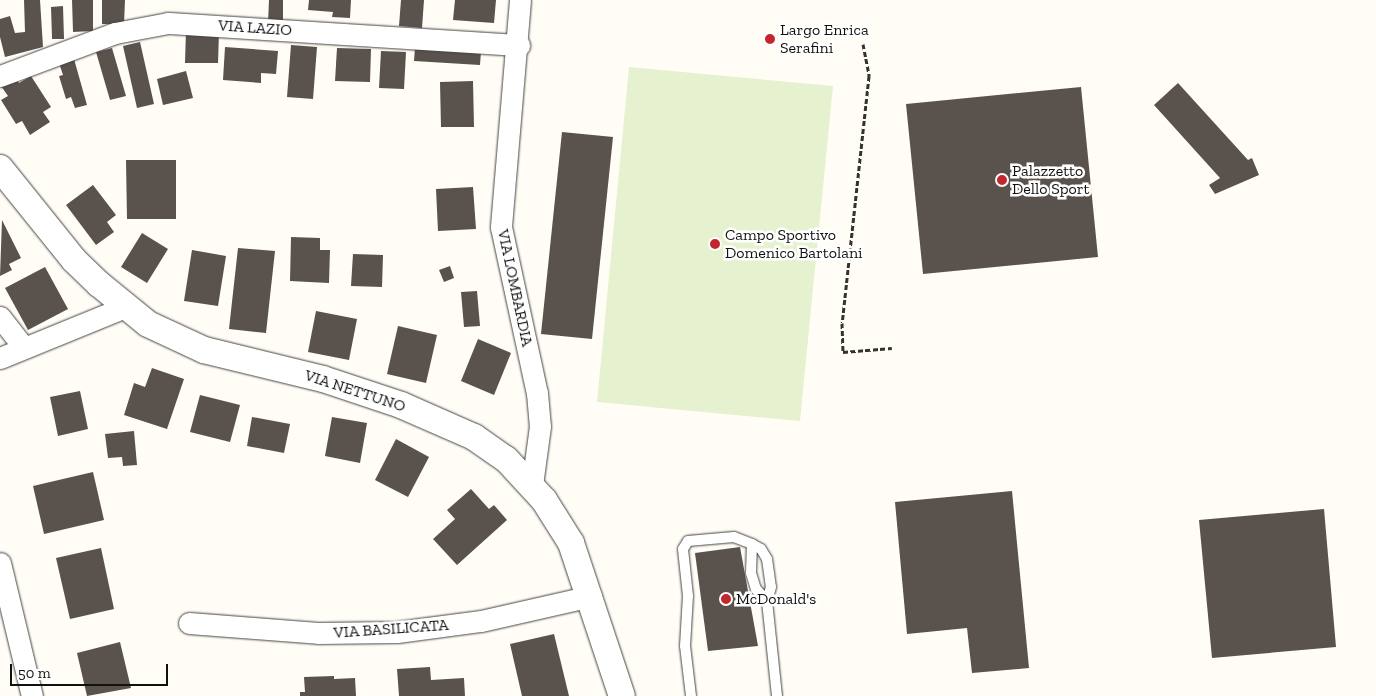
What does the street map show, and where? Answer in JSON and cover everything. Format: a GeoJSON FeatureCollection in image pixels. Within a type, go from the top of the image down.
{"type":"FeatureCollection","features":[{"type":"Feature","properties":{"kind":"street","name":"VIA LOMBARDIA"},"geometry":{"type":"LineString","coordinates":[[520,0],[519,45],[501,227],[538,401],[540,426],[532,485]]}},
{"type":"Feature","properties":{"kind":"street","name":"VIA LAZIO"},"geometry":{"type":"LineString","coordinates":[[0,76],[115,33],[168,23],[519,45]]}},
{"type":"Feature","properties":{"kind":"street","name":"VIA NETTUNO"},"geometry":{"type":"LineString","coordinates":[[0,168],[74,260],[125,307],[160,330],[204,350],[332,382],[442,422],[492,448],[532,485],[562,528],[591,596],[623,693]]}},
{"type":"Feature","properties":{"kind":"street"},"geometry":{"type":"LineString","coordinates":[[0,358],[125,307]]}},
{"type":"Feature","properties":{"kind":"street"},"geometry":{"type":"LineString","coordinates":[[0,318],[24,348]]}},
{"type":"Feature","properties":{"kind":"street"},"geometry":{"type":"LineString","coordinates":[[0,563],[32,696]]}},
{"type":"Feature","properties":{"kind":"street","name":"VIA BASILICATA"},"geometry":{"type":"LineString","coordinates":[[188,623],[311,632],[397,632],[463,624],[591,596]]}},
{"type":"Feature","properties":{"kind":"lane"},"geometry":{"type":"LineString","coordinates":[[692,696],[685,646],[688,596],[683,549],[688,541],[734,537],[761,549],[767,559],[771,587],[767,601],[777,696]]}},
{"type":"Feature","properties":{"kind":"lane"},"geometry":{"type":"LineString","coordinates":[[752,544],[751,573],[756,589],[767,601]]}},
{"type":"Feature","properties":{"kind":"path"},"geometry":{"type":"LineString","coordinates":[[863,44],[869,76],[842,323],[843,352],[892,348]]}},
{"type":"Feature","properties":{"kind":"green space","name":"Campo Sportivo Domenico Bartolani"},"geometry":{"type":"Polygon","coordinates":[[[629,67],[833,86],[800,421],[597,402],[629,67]]]}},
{"type":"Feature","properties":{"kind":"building"},"geometry":{"type":"Polygon","coordinates":[[[24,0],[40,0],[43,47],[5,57],[0,37],[0,19],[10,16],[15,33],[25,32],[24,0]]]}},
{"type":"Feature","properties":{"kind":"building"},"geometry":{"type":"Polygon","coordinates":[[[72,0],[93,0],[93,31],[73,32],[72,0]]]}},
{"type":"Feature","properties":{"kind":"building"},"geometry":{"type":"Polygon","coordinates":[[[102,0],[125,0],[124,24],[102,24],[102,0]]]}},
{"type":"Feature","properties":{"kind":"building"},"geometry":{"type":"Polygon","coordinates":[[[269,0],[283,0],[283,23],[268,23],[269,0]]]}},
{"type":"Feature","properties":{"kind":"building"},"geometry":{"type":"Polygon","coordinates":[[[309,0],[351,0],[350,18],[332,17],[333,12],[308,10],[309,0]]]}},
{"type":"Feature","properties":{"kind":"building"},"geometry":{"type":"Polygon","coordinates":[[[401,0],[424,0],[422,28],[399,26],[401,0]]]}},
{"type":"Feature","properties":{"kind":"building"},"geometry":{"type":"Polygon","coordinates":[[[455,0],[496,0],[494,23],[453,20],[455,0]]]}},
{"type":"Feature","properties":{"kind":"building"},"geometry":{"type":"Polygon","coordinates":[[[63,6],[64,39],[52,39],[51,7],[63,6]]]}},
{"type":"Feature","properties":{"kind":"building"},"geometry":{"type":"Polygon","coordinates":[[[186,30],[219,31],[218,63],[185,63],[186,30]]]}},
{"type":"Feature","properties":{"kind":"building"},"geometry":{"type":"Polygon","coordinates":[[[140,42],[154,104],[137,108],[123,46],[140,42]]]}},
{"type":"Feature","properties":{"kind":"building"},"geometry":{"type":"Polygon","coordinates":[[[291,45],[317,47],[313,99],[287,97],[291,45]]]}},
{"type":"Feature","properties":{"kind":"building"},"geometry":{"type":"Polygon","coordinates":[[[225,47],[278,51],[276,74],[261,73],[261,83],[223,80],[225,47]]]}},
{"type":"Feature","properties":{"kind":"building"},"geometry":{"type":"Polygon","coordinates":[[[415,47],[481,51],[480,65],[414,61],[415,47]]]}},
{"type":"Feature","properties":{"kind":"building"},"geometry":{"type":"Polygon","coordinates":[[[112,48],[126,96],[110,100],[96,52],[112,48]]]}},
{"type":"Feature","properties":{"kind":"building"},"geometry":{"type":"Polygon","coordinates":[[[337,48],[371,49],[370,82],[335,81],[337,48]]]}},
{"type":"Feature","properties":{"kind":"building"},"geometry":{"type":"Polygon","coordinates":[[[381,51],[406,52],[404,89],[379,88],[381,51]]]}},
{"type":"Feature","properties":{"kind":"building"},"geometry":{"type":"Polygon","coordinates":[[[74,59],[87,105],[75,108],[71,97],[66,99],[59,76],[63,75],[59,63],[74,59]]]}},
{"type":"Feature","properties":{"kind":"building"},"geometry":{"type":"Polygon","coordinates":[[[186,71],[193,98],[163,105],[157,79],[186,71]]]}},
{"type":"Feature","properties":{"kind":"building"},"geometry":{"type":"Polygon","coordinates":[[[31,76],[51,107],[43,112],[50,122],[30,135],[22,121],[16,124],[1,100],[8,96],[1,86],[15,77],[19,83],[31,76]]]}},
{"type":"Feature","properties":{"kind":"building"},"geometry":{"type":"Polygon","coordinates":[[[473,81],[474,127],[441,127],[440,82],[473,81]]]}},
{"type":"Feature","properties":{"kind":"building"},"geometry":{"type":"Polygon","coordinates":[[[1178,83],[1248,160],[1252,158],[1259,175],[1215,194],[1209,185],[1220,178],[1154,105],[1178,83]]]}},
{"type":"Feature","properties":{"kind":"building","name":"Palazzetto Dello Sport"},"geometry":{"type":"Polygon","coordinates":[[[1081,87],[1098,257],[923,274],[906,104],[1081,87]]]}},
{"type":"Feature","properties":{"kind":"building"},"geometry":{"type":"Polygon","coordinates":[[[562,132],[613,137],[592,339],[541,334],[562,132]]]}},
{"type":"Feature","properties":{"kind":"building"},"geometry":{"type":"Polygon","coordinates":[[[126,160],[176,160],[176,219],[127,219],[126,160]]]}},
{"type":"Feature","properties":{"kind":"building"},"geometry":{"type":"Polygon","coordinates":[[[93,185],[116,215],[107,222],[114,232],[96,245],[66,205],[93,185]]]}},
{"type":"Feature","properties":{"kind":"building"},"geometry":{"type":"Polygon","coordinates":[[[473,187],[476,229],[438,231],[436,189],[473,187]]]}},
{"type":"Feature","properties":{"kind":"building"},"geometry":{"type":"Polygon","coordinates":[[[2,220],[21,258],[9,264],[12,270],[0,276],[2,220]]]}},
{"type":"Feature","properties":{"kind":"building"},"geometry":{"type":"Polygon","coordinates":[[[142,233],[168,249],[147,283],[121,267],[142,233]]]}},
{"type":"Feature","properties":{"kind":"building"},"geometry":{"type":"Polygon","coordinates":[[[291,237],[320,238],[320,250],[330,250],[329,283],[290,281],[291,237]]]}},
{"type":"Feature","properties":{"kind":"building"},"geometry":{"type":"Polygon","coordinates":[[[238,248],[275,251],[266,333],[229,329],[238,248]]]}},
{"type":"Feature","properties":{"kind":"building"},"geometry":{"type":"Polygon","coordinates":[[[192,250],[226,256],[218,306],[184,301],[192,250]]]}},
{"type":"Feature","properties":{"kind":"building"},"geometry":{"type":"Polygon","coordinates":[[[353,254],[383,255],[382,287],[351,286],[353,254]]]}},
{"type":"Feature","properties":{"kind":"building"},"geometry":{"type":"Polygon","coordinates":[[[450,266],[454,278],[444,282],[439,270],[450,266]]]}},
{"type":"Feature","properties":{"kind":"building"},"geometry":{"type":"Polygon","coordinates":[[[45,267],[68,309],[28,330],[5,288],[45,267]]]}},
{"type":"Feature","properties":{"kind":"building"},"geometry":{"type":"Polygon","coordinates":[[[477,291],[480,326],[464,327],[461,292],[477,291]]]}},
{"type":"Feature","properties":{"kind":"building"},"geometry":{"type":"Polygon","coordinates":[[[316,311],[357,319],[349,360],[308,352],[316,311]]]}},
{"type":"Feature","properties":{"kind":"building"},"geometry":{"type":"Polygon","coordinates":[[[398,326],[437,335],[426,383],[387,374],[398,326]]]}},
{"type":"Feature","properties":{"kind":"building"},"geometry":{"type":"Polygon","coordinates":[[[478,339],[511,353],[494,395],[461,381],[478,339]]]}},
{"type":"Feature","properties":{"kind":"building"},"geometry":{"type":"Polygon","coordinates":[[[152,368],[184,379],[167,429],[124,415],[134,383],[145,387],[152,368]]]}},
{"type":"Feature","properties":{"kind":"building"},"geometry":{"type":"Polygon","coordinates":[[[80,391],[88,429],[58,436],[50,397],[80,391]]]}},
{"type":"Feature","properties":{"kind":"building"},"geometry":{"type":"Polygon","coordinates":[[[200,395],[240,405],[230,442],[190,432],[200,395]]]}},
{"type":"Feature","properties":{"kind":"building"},"geometry":{"type":"Polygon","coordinates":[[[252,417],[290,424],[284,453],[247,446],[252,417]]]}},
{"type":"Feature","properties":{"kind":"building"},"geometry":{"type":"Polygon","coordinates":[[[332,417],[367,423],[360,463],[325,456],[332,417]]]}},
{"type":"Feature","properties":{"kind":"building"},"geometry":{"type":"Polygon","coordinates":[[[134,431],[137,465],[123,466],[122,457],[108,458],[105,434],[134,431]]]}},
{"type":"Feature","properties":{"kind":"building"},"geometry":{"type":"Polygon","coordinates":[[[396,439],[429,457],[408,497],[375,480],[396,439]]]}},
{"type":"Feature","properties":{"kind":"building"},"geometry":{"type":"Polygon","coordinates":[[[93,472],[104,520],[44,534],[33,486],[93,472]]]}},
{"type":"Feature","properties":{"kind":"building"},"geometry":{"type":"Polygon","coordinates":[[[471,489],[489,509],[494,505],[507,520],[457,565],[433,539],[455,519],[447,510],[471,489]]]}},
{"type":"Feature","properties":{"kind":"building"},"geometry":{"type":"Polygon","coordinates":[[[1012,491],[1029,668],[972,673],[967,628],[907,634],[895,502],[1012,491]]]}},
{"type":"Feature","properties":{"kind":"building"},"geometry":{"type":"Polygon","coordinates":[[[1324,509],[1336,647],[1212,658],[1199,520],[1324,509]]]}},
{"type":"Feature","properties":{"kind":"building","name":"McDonald's"},"geometry":{"type":"Polygon","coordinates":[[[740,547],[758,646],[708,651],[695,553],[740,547]]]}},
{"type":"Feature","properties":{"kind":"building"},"geometry":{"type":"Polygon","coordinates":[[[101,548],[114,609],[70,619],[56,558],[101,548]]]}},
{"type":"Feature","properties":{"kind":"building"},"geometry":{"type":"Polygon","coordinates":[[[554,634],[569,696],[522,696],[510,644],[554,634]]]}},
{"type":"Feature","properties":{"kind":"building"},"geometry":{"type":"Polygon","coordinates":[[[120,642],[131,688],[87,696],[77,653],[120,642]]]}},
{"type":"Feature","properties":{"kind":"building"},"geometry":{"type":"Polygon","coordinates":[[[430,667],[431,680],[464,678],[465,696],[399,696],[397,669],[430,667]]]}},
{"type":"Feature","properties":{"kind":"building"},"geometry":{"type":"Polygon","coordinates":[[[334,676],[334,679],[355,678],[356,696],[300,696],[300,692],[305,692],[304,677],[334,676]]]}},
{"type":"Feature","properties":{"kind":"place","name":"Largo Enrica Serafini"},"geometry":{"type":"Point","coordinates":[770,39]}},
{"type":"Feature","properties":{"kind":"place","name":"Palazzetto Dello Sport"},"geometry":{"type":"Point","coordinates":[1002,180]}},
{"type":"Feature","properties":{"kind":"place","name":"Campo Sportivo Domenico Bartolani"},"geometry":{"type":"Point","coordinates":[715,244]}},
{"type":"Feature","properties":{"kind":"place","name":"McDonald's"},"geometry":{"type":"Point","coordinates":[726,599]}}]}
